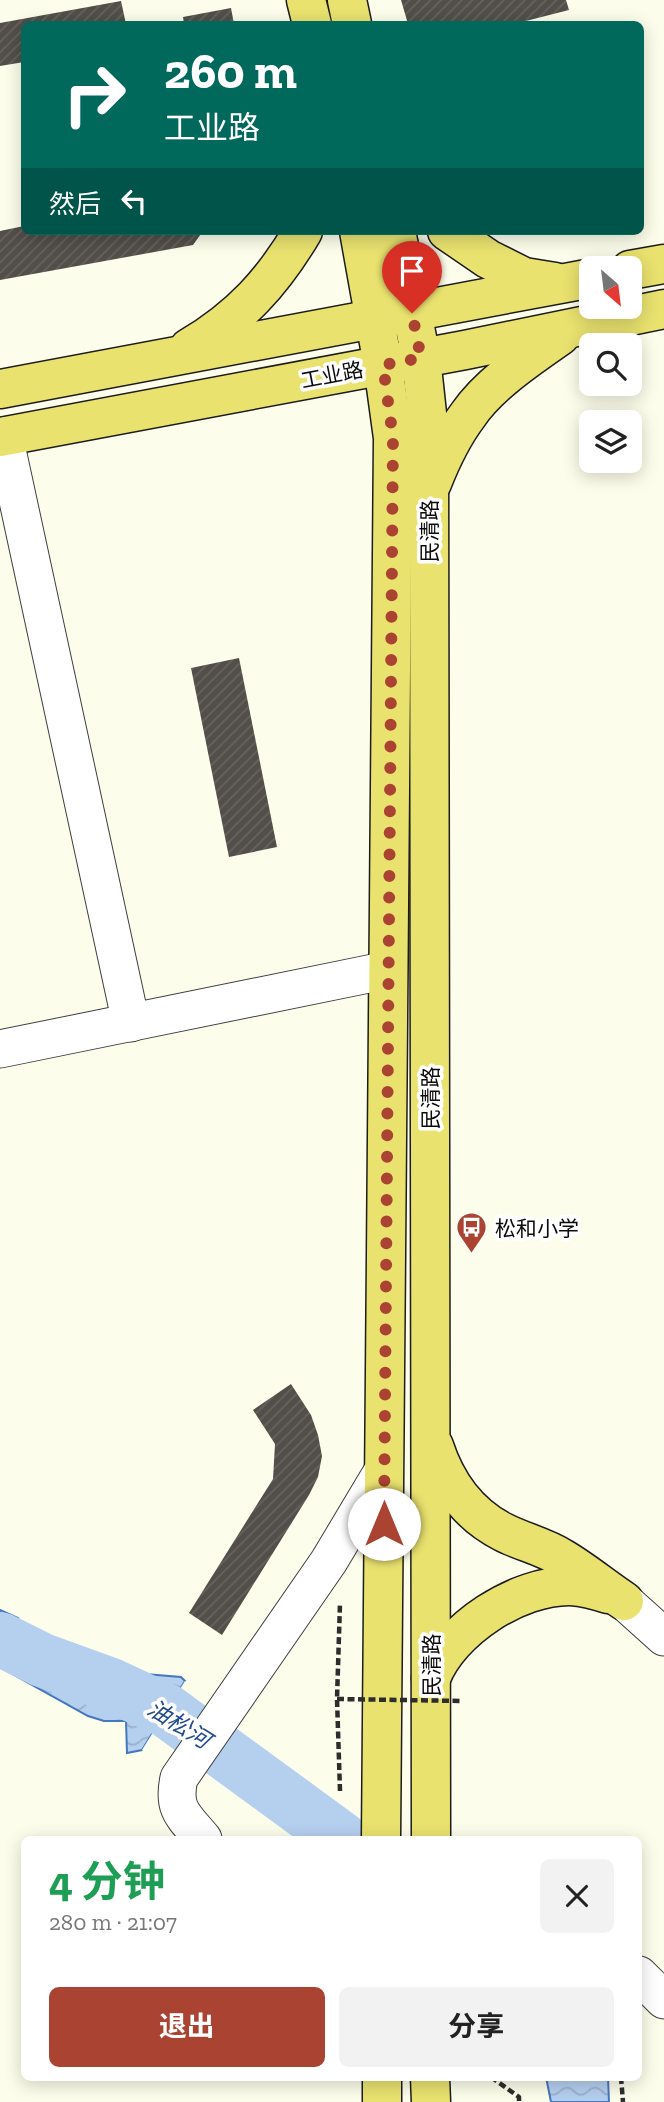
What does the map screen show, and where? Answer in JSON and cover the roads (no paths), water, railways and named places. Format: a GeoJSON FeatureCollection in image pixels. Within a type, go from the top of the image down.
{"type":"FeatureCollection","features":[{"type":"Feature","properties":{"kind":"main road"},"geometry":{"type":"LineString","coordinates":[[306,0],[311,21]]}},
{"type":"Feature","properties":{"kind":"main road"},"geometry":{"type":"LineString","coordinates":[[347,0],[351,21]]}},
{"type":"Feature","properties":{"kind":"main road"},"geometry":{"type":"LineString","coordinates":[[158,361],[185,350],[237,314],[271,280],[301,235]]}},
{"type":"Feature","properties":{"kind":"main road","name":"民清路"},"geometry":{"type":"LineString","coordinates":[[360,235],[393,438],[381,1832]]}},
{"type":"Feature","properties":{"kind":"main road","name":"民清路"},"geometry":{"type":"LineString","coordinates":[[398,235],[421,358],[429,432],[430,1836]]}},
{"type":"Feature","properties":{"kind":"main road"},"geometry":{"type":"LineString","coordinates":[[453,235],[488,259],[524,276],[578,281]]}},
{"type":"Feature","properties":{"kind":"main road"},"geometry":{"type":"LineString","coordinates":[[642,268],[664,264]]}},
{"type":"Feature","properties":{"kind":"main road"},"geometry":{"type":"LineString","coordinates":[[0,389],[578,281]]}},
{"type":"Feature","properties":{"kind":"main road","name":"工业路"},"geometry":{"type":"LineString","coordinates":[[2,437],[664,309]]}},
{"type":"Feature","properties":{"kind":"main road"},"geometry":{"type":"LineString","coordinates":[[429,492],[437,470],[469,413],[515,369],[572,328]]}},
{"type":"Feature","properties":{"kind":"main road"},"geometry":{"type":"LineString","coordinates":[[431,1432],[442,1466],[464,1503],[503,1532],[562,1558],[624,1601]]}},
{"type":"Feature","properties":{"kind":"main road"},"geometry":{"type":"LineString","coordinates":[[431,1678],[443,1653],[471,1625],[516,1599],[544,1589],[568,1586],[589,1588],[624,1601]]}},
{"type":"Feature","properties":{"kind":"main road"},"geometry":{"type":"LineString","coordinates":[[382,2081],[382,2102]]}},
{"type":"Feature","properties":{"kind":"main road"},"geometry":{"type":"LineString","coordinates":[[430,2081],[430,2102]]}},
{"type":"Feature","properties":{"kind":"street"},"geometry":{"type":"LineString","coordinates":[[2,437],[131,1023]]}},
{"type":"Feature","properties":{"kind":"street"},"geometry":{"type":"LineString","coordinates":[[0,1049],[388,970]]}},
{"type":"Feature","properties":{"kind":"street"},"geometry":{"type":"LineString","coordinates":[[200,1836],[180,1812],[175,1795],[179,1778],[329,1561],[384,1469]]}},
{"type":"Feature","properties":{"kind":"street"},"geometry":{"type":"LineString","coordinates":[[624,1601],[664,1637]]}},
{"type":"Feature","properties":{"kind":"street"},"geometry":{"type":"LineString","coordinates":[[642,1978],[664,2000]]}},
{"type":"Feature","properties":{"kind":"water"},"geometry":{"type":"Polygon","coordinates":[[[0,1610],[18,1618],[27,1637],[74,1659],[109,1671],[181,1677],[185,1681],[142,1750],[127,1753],[126,1721],[104,1721],[88,1716],[0,1667],[0,1610]]]}},
{"type":"Feature","properties":{"kind":"water"},"geometry":{"type":"Polygon","coordinates":[[[547,2081],[608,2081],[609,2102],[551,2102],[547,2081]]]}},
{"type":"Feature","properties":{"kind":"waterway","name":"油松河"},"geometry":{"type":"LineString","coordinates":[[0,1639],[42,1660],[111,1685],[167,1711],[338,1836]]}},
{"type":"Feature","properties":{"kind":"place","name":"松和小学"},"geometry":{"type":"Point","coordinates":[472,1255]}}]}
